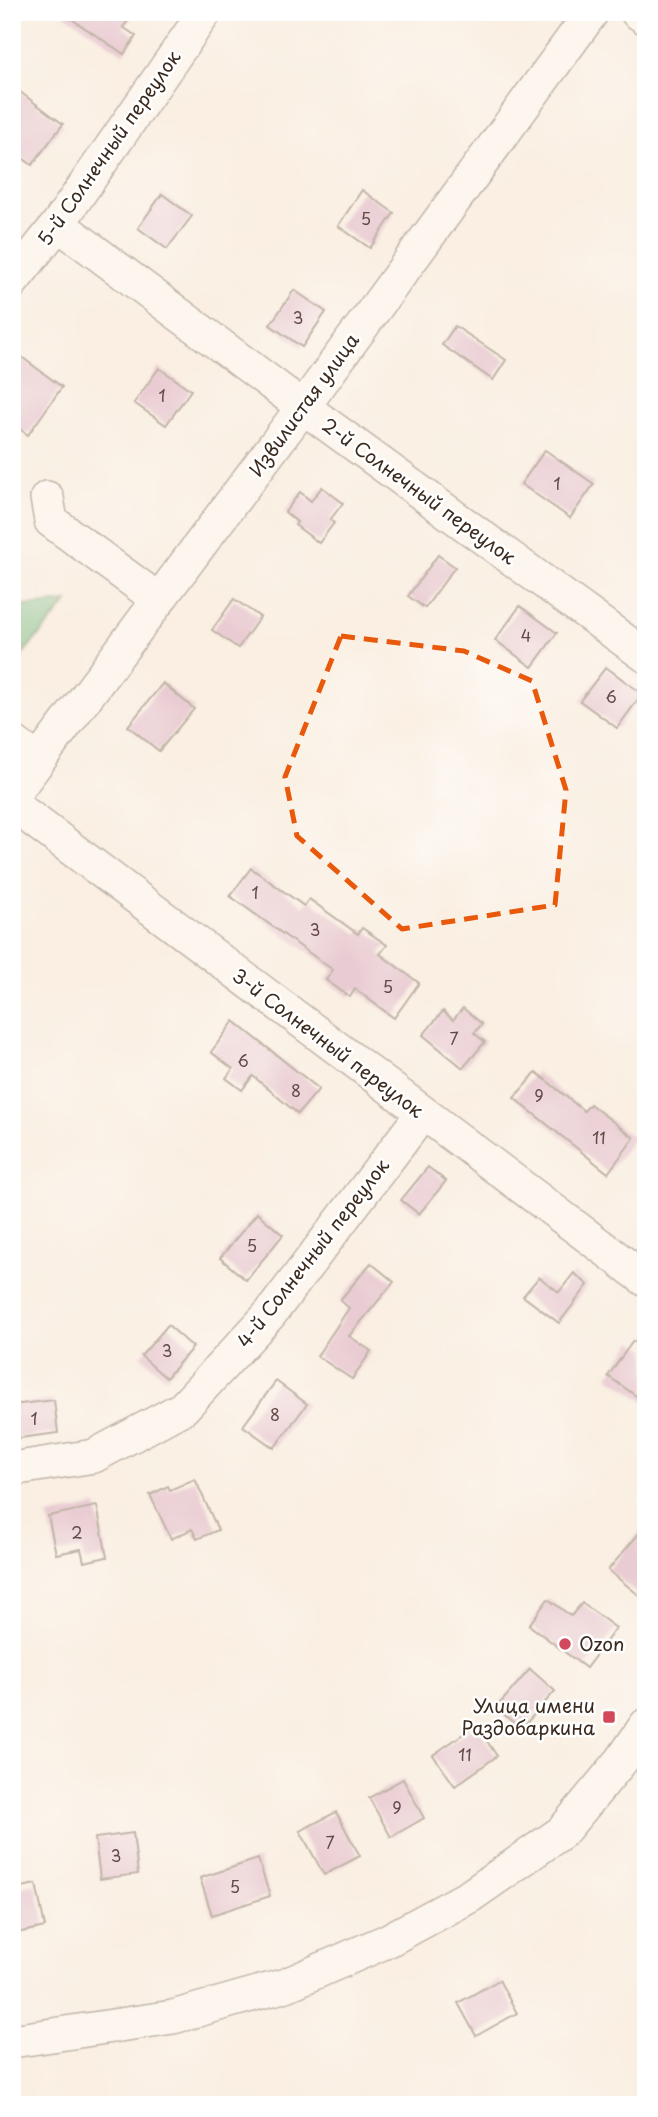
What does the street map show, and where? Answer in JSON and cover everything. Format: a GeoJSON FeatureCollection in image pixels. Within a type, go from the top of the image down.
{"type":"FeatureCollection","features":[{"type":"Feature","properties":{"kind":"street","name":"5-й Солнечный переулок"},"geometry":{"type":"LineString","coordinates":[[12,282],[58,224],[205,12]]}},
{"type":"Feature","properties":{"kind":"street","name":"Извилистая улица"},"geometry":{"type":"LineString","coordinates":[[12,796],[25,750],[159,600],[592,12]]}},
{"type":"Feature","properties":{"kind":"street"},"geometry":{"type":"LineString","coordinates":[[637,12],[646,18]]}},
{"type":"Feature","properties":{"kind":"street","name":"2-й Солнечный переулок"},"geometry":{"type":"LineString","coordinates":[[58,224],[303,407],[646,656]]}},
{"type":"Feature","properties":{"kind":"street"},"geometry":{"type":"LineString","coordinates":[[47,498],[51,521],[159,600]]}},
{"type":"Feature","properties":{"kind":"street","name":"3-й Солнечный переулок"},"geometry":{"type":"LineString","coordinates":[[12,803],[646,1280]]}},
{"type":"Feature","properties":{"kind":"street","name":"4-й Солнечный переулок"},"geometry":{"type":"LineString","coordinates":[[12,1469],[94,1456],[183,1408],[270,1314],[422,1114]]}},
{"type":"Feature","properties":{"kind":"street"},"geometry":{"type":"LineString","coordinates":[[12,2041],[173,2017],[286,1985],[387,1941],[470,1896],[562,1832],[622,1760],[646,1725]]}},
{"type":"Feature","properties":{"kind":"highlighted area"},"geometry":{"type":"Polygon","coordinates":[[[341,636],[464,651],[532,681],[566,790],[555,905],[402,929],[297,836],[285,777],[341,636]]]}},
{"type":"Feature","properties":{"kind":"green space"},"geometry":{"type":"Polygon","coordinates":[[[68,602],[12,666],[12,607],[68,602]]]}},
{"type":"Feature","properties":{"kind":"building"},"geometry":{"type":"Polygon","coordinates":[[[61,12],[136,12],[123,27],[136,36],[124,54],[61,12]]]}},
{"type":"Feature","properties":{"kind":"building"},"geometry":{"type":"Polygon","coordinates":[[[12,86],[63,124],[32,165],[12,150],[12,86]]]}},
{"type":"Feature","properties":{"kind":"building"},"geometry":{"type":"Polygon","coordinates":[[[362,190],[394,213],[370,248],[338,226],[362,190]]]}},
{"type":"Feature","properties":{"kind":"building"},"geometry":{"type":"Polygon","coordinates":[[[162,194],[192,216],[167,249],[138,228],[162,194]]]}},
{"type":"Feature","properties":{"kind":"building"},"geometry":{"type":"Polygon","coordinates":[[[294,290],[326,312],[302,347],[270,325],[294,290]]]}},
{"type":"Feature","properties":{"kind":"building"},"geometry":{"type":"Polygon","coordinates":[[[455,326],[506,360],[493,380],[442,345],[455,326]]]}},
{"type":"Feature","properties":{"kind":"building"},"geometry":{"type":"Polygon","coordinates":[[[19,355],[62,387],[28,435],[12,423],[12,366],[19,355]]]}},
{"type":"Feature","properties":{"kind":"building"},"geometry":{"type":"Polygon","coordinates":[[[159,368],[191,390],[166,425],[134,403],[159,368]]]}},
{"type":"Feature","properties":{"kind":"building"},"geometry":{"type":"Polygon","coordinates":[[[545,450],[594,484],[570,518],[521,484],[545,450]]]}},
{"type":"Feature","properties":{"kind":"building"},"geometry":{"type":"Polygon","coordinates":[[[322,487],[343,503],[330,520],[334,523],[319,543],[295,525],[297,522],[285,512],[300,492],[311,501],[322,487]]]}},
{"type":"Feature","properties":{"kind":"building"},"geometry":{"type":"Polygon","coordinates":[[[438,555],[455,567],[425,608],[408,596],[438,555]]]}},
{"type":"Feature","properties":{"kind":"building"},"geometry":{"type":"Polygon","coordinates":[[[234,599],[260,617],[238,648],[212,630],[234,599]]]}},
{"type":"Feature","properties":{"kind":"building"},"geometry":{"type":"Polygon","coordinates":[[[520,606],[557,633],[532,667],[495,640],[520,606]]]}},
{"type":"Feature","properties":{"kind":"building"},"geometry":{"type":"Polygon","coordinates":[[[606,667],[642,694],[617,728],[580,701],[606,667]]]}},
{"type":"Feature","properties":{"kind":"building"},"geometry":{"type":"Polygon","coordinates":[[[163,683],[194,709],[159,751],[128,726],[163,683]]]}},
{"type":"Feature","properties":{"kind":"building"},"geometry":{"type":"Polygon","coordinates":[[[251,868],[304,906],[309,899],[358,934],[362,928],[387,945],[380,954],[419,983],[394,1018],[355,989],[350,997],[326,980],[333,970],[230,896],[251,868]]]}},
{"type":"Feature","properties":{"kind":"building"},"geometry":{"type":"Polygon","coordinates":[[[463,1008],[482,1024],[474,1033],[485,1042],[463,1068],[423,1035],[443,1011],[453,1020],[463,1008]]]}},
{"type":"Feature","properties":{"kind":"building"},"geometry":{"type":"Polygon","coordinates":[[[234,1021],[319,1089],[298,1114],[253,1076],[242,1090],[226,1078],[233,1069],[211,1052],[234,1021]]]}},
{"type":"Feature","properties":{"kind":"building"},"geometry":{"type":"Polygon","coordinates":[[[536,1072],[584,1111],[590,1104],[634,1138],[608,1173],[514,1098],[536,1072]]]}},
{"type":"Feature","properties":{"kind":"building"},"geometry":{"type":"Polygon","coordinates":[[[428,1167],[446,1181],[419,1214],[401,1200],[428,1167]]]}},
{"type":"Feature","properties":{"kind":"building"},"geometry":{"type":"Polygon","coordinates":[[[257,1213],[283,1235],[246,1280],[220,1258],[257,1213]]]}},
{"type":"Feature","properties":{"kind":"building"},"geometry":{"type":"Polygon","coordinates":[[[371,1263],[394,1282],[349,1336],[371,1351],[352,1379],[317,1356],[349,1308],[340,1300],[371,1263]]]}},
{"type":"Feature","properties":{"kind":"building"},"geometry":{"type":"Polygon","coordinates":[[[574,1273],[588,1285],[559,1323],[523,1296],[539,1277],[559,1292],[574,1273]]]}},
{"type":"Feature","properties":{"kind":"building"},"geometry":{"type":"Polygon","coordinates":[[[168,1325],[193,1347],[166,1378],[141,1356],[168,1325]]]}},
{"type":"Feature","properties":{"kind":"building"},"geometry":{"type":"Polygon","coordinates":[[[633,1341],[646,1349],[646,1403],[608,1376],[633,1341]]]}},
{"type":"Feature","properties":{"kind":"building"},"geometry":{"type":"Polygon","coordinates":[[[276,1381],[307,1404],[274,1448],[243,1426],[276,1381]]]}},
{"type":"Feature","properties":{"kind":"building"},"geometry":{"type":"Polygon","coordinates":[[[54,1400],[58,1433],[12,1439],[12,1405],[54,1400]]]}},
{"type":"Feature","properties":{"kind":"building"},"geometry":{"type":"Polygon","coordinates":[[[195,1479],[218,1530],[197,1539],[192,1529],[171,1539],[150,1495],[168,1486],[170,1490],[195,1479]]]}},
{"type":"Feature","properties":{"kind":"building"},"geometry":{"type":"Polygon","coordinates":[[[97,1506],[107,1557],[84,1562],[81,1549],[56,1554],[48,1516],[97,1506]]]}},
{"type":"Feature","properties":{"kind":"building"},"geometry":{"type":"Polygon","coordinates":[[[646,1525],[646,1601],[608,1570],[646,1525]]]}},
{"type":"Feature","properties":{"kind":"building"},"geometry":{"type":"Polygon","coordinates":[[[548,1599],[571,1616],[582,1603],[616,1628],[586,1668],[529,1625],[548,1599]]]}},
{"type":"Feature","properties":{"kind":"building"},"geometry":{"type":"Polygon","coordinates":[[[530,1669],[555,1691],[521,1729],[496,1708],[530,1669]]]}},
{"type":"Feature","properties":{"kind":"building"},"geometry":{"type":"Polygon","coordinates":[[[476,1725],[497,1756],[455,1786],[433,1755],[476,1725]]]}},
{"type":"Feature","properties":{"kind":"building"},"geometry":{"type":"Polygon","coordinates":[[[403,1779],[424,1818],[391,1837],[369,1798],[403,1779]]]}},
{"type":"Feature","properties":{"kind":"building"},"geometry":{"type":"Polygon","coordinates":[[[336,1812],[360,1856],[324,1875],[300,1831],[336,1812]]]}},
{"type":"Feature","properties":{"kind":"building"},"geometry":{"type":"Polygon","coordinates":[[[133,1833],[138,1874],[100,1879],[95,1838],[133,1833]]]}},
{"type":"Feature","properties":{"kind":"building"},"geometry":{"type":"Polygon","coordinates":[[[258,1859],[270,1896],[212,1915],[200,1878],[258,1859]]]}},
{"type":"Feature","properties":{"kind":"building"},"geometry":{"type":"Polygon","coordinates":[[[36,1884],[45,1927],[12,1934],[12,1889],[36,1884]]]}},
{"type":"Feature","properties":{"kind":"building"},"geometry":{"type":"Polygon","coordinates":[[[499,1980],[517,2013],[476,2036],[458,2003],[499,1980]]]}},
{"type":"Feature","properties":{"kind":"place","name":"Ozon"},"geometry":{"type":"Point","coordinates":[565,1644]}},
{"type":"Feature","properties":{"kind":"place","name":"Улица имени Раздобаркина"},"geometry":{"type":"Point","coordinates":[609,1717]}}]}
